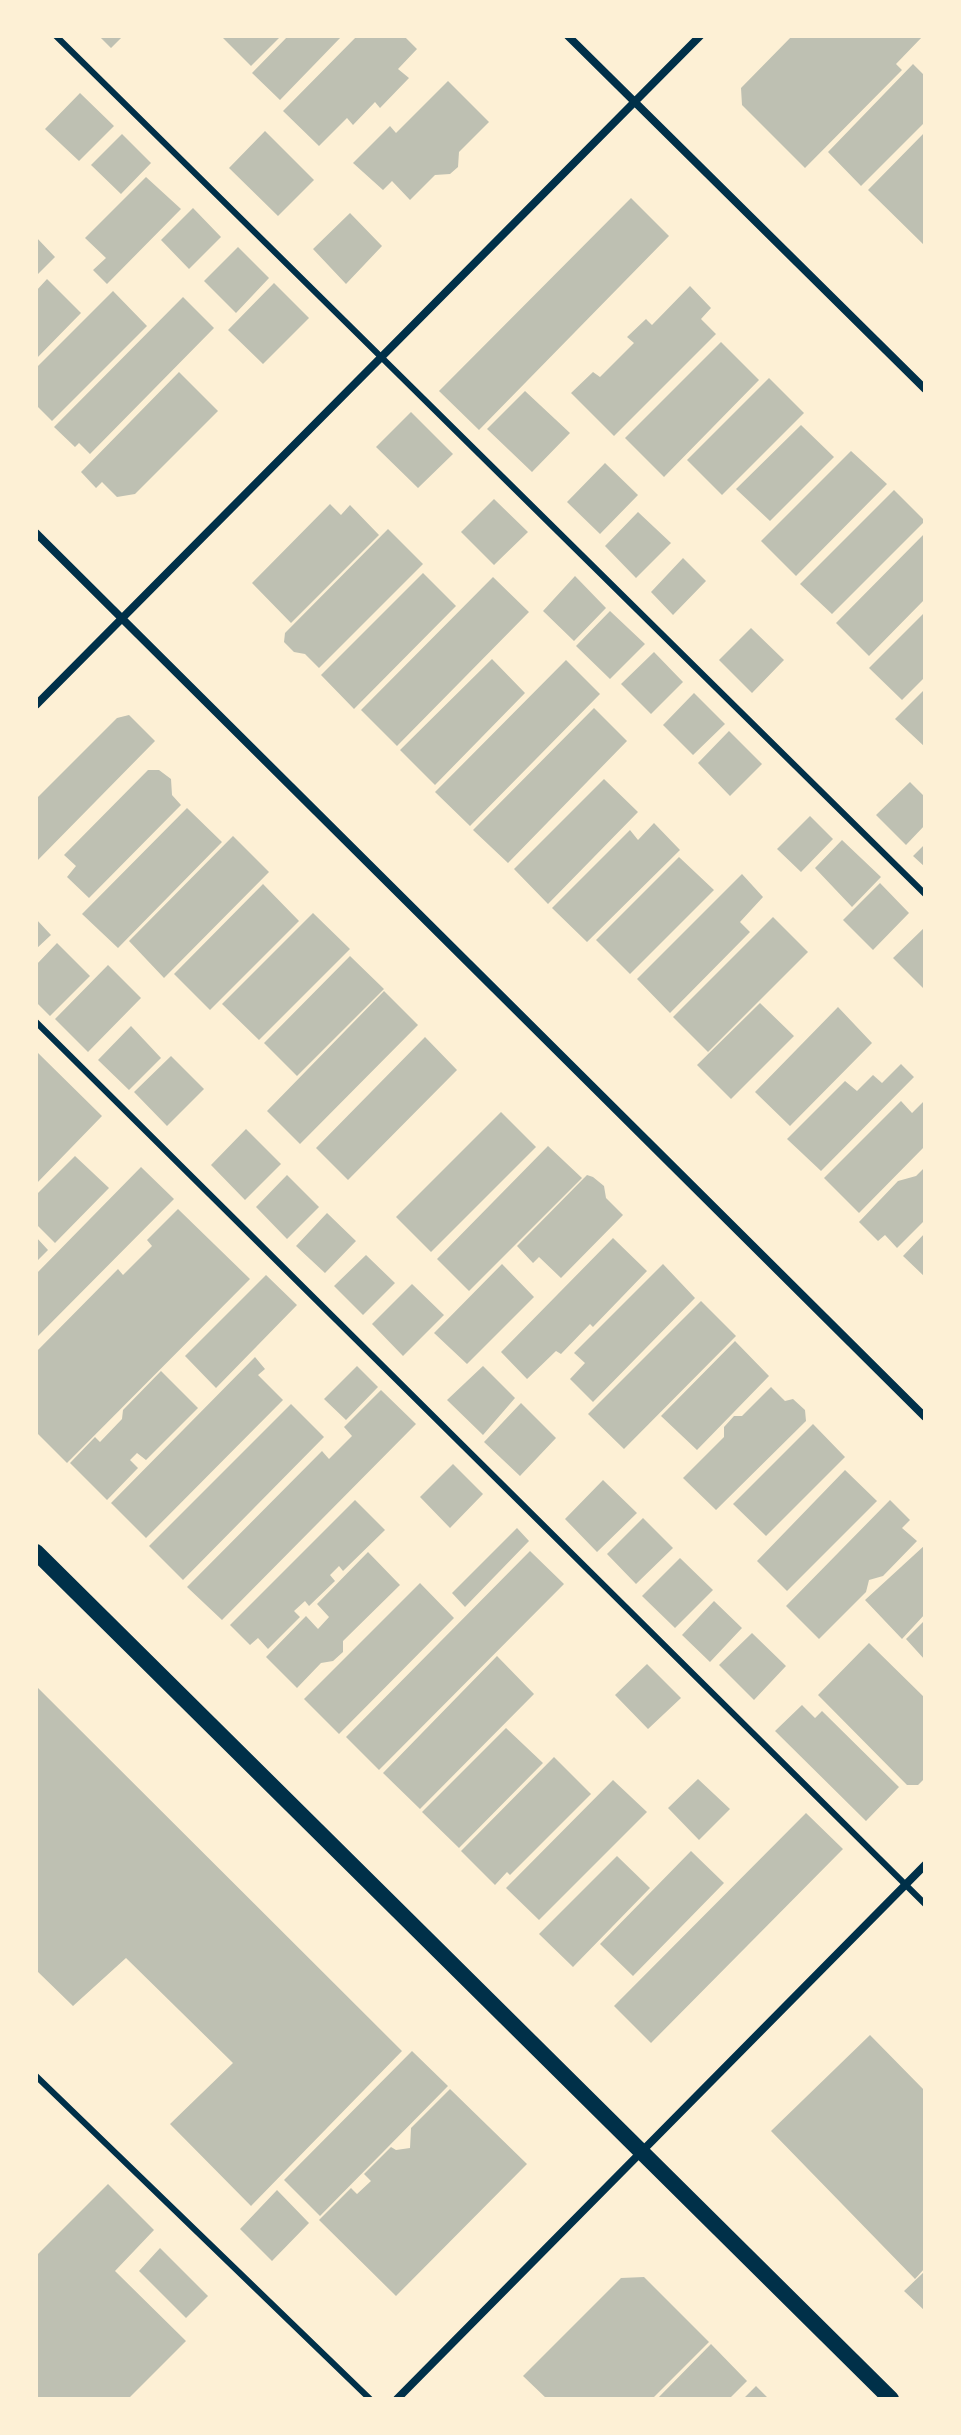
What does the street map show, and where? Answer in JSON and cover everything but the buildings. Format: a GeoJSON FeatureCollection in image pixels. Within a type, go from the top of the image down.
{"type":"FeatureCollection","features":[{"type":"Feature","properties":{"kind":"main road"},"geometry":{"type":"LineString","coordinates":[[36,1552],[891,2399]]}},
{"type":"Feature","properties":{"kind":"street"},"geometry":{"type":"LineString","coordinates":[[568,36],[925,389]]}},
{"type":"Feature","properties":{"kind":"street"},"geometry":{"type":"LineString","coordinates":[[36,705],[700,36]]}},
{"type":"Feature","properties":{"kind":"street"},"geometry":{"type":"LineString","coordinates":[[36,533],[925,1417]]}},
{"type":"Feature","properties":{"kind":"street"},"geometry":{"type":"LineString","coordinates":[[397,2399],[925,1865]]}},
{"type":"Feature","properties":{"kind":"lane"},"geometry":{"type":"LineString","coordinates":[[56,36],[925,894]]}},
{"type":"Feature","properties":{"kind":"lane"},"geometry":{"type":"LineString","coordinates":[[36,1022],[925,1904]]}},
{"type":"Feature","properties":{"kind":"lane"},"geometry":{"type":"LineString","coordinates":[[36,2076],[370,2399]]}}]}
